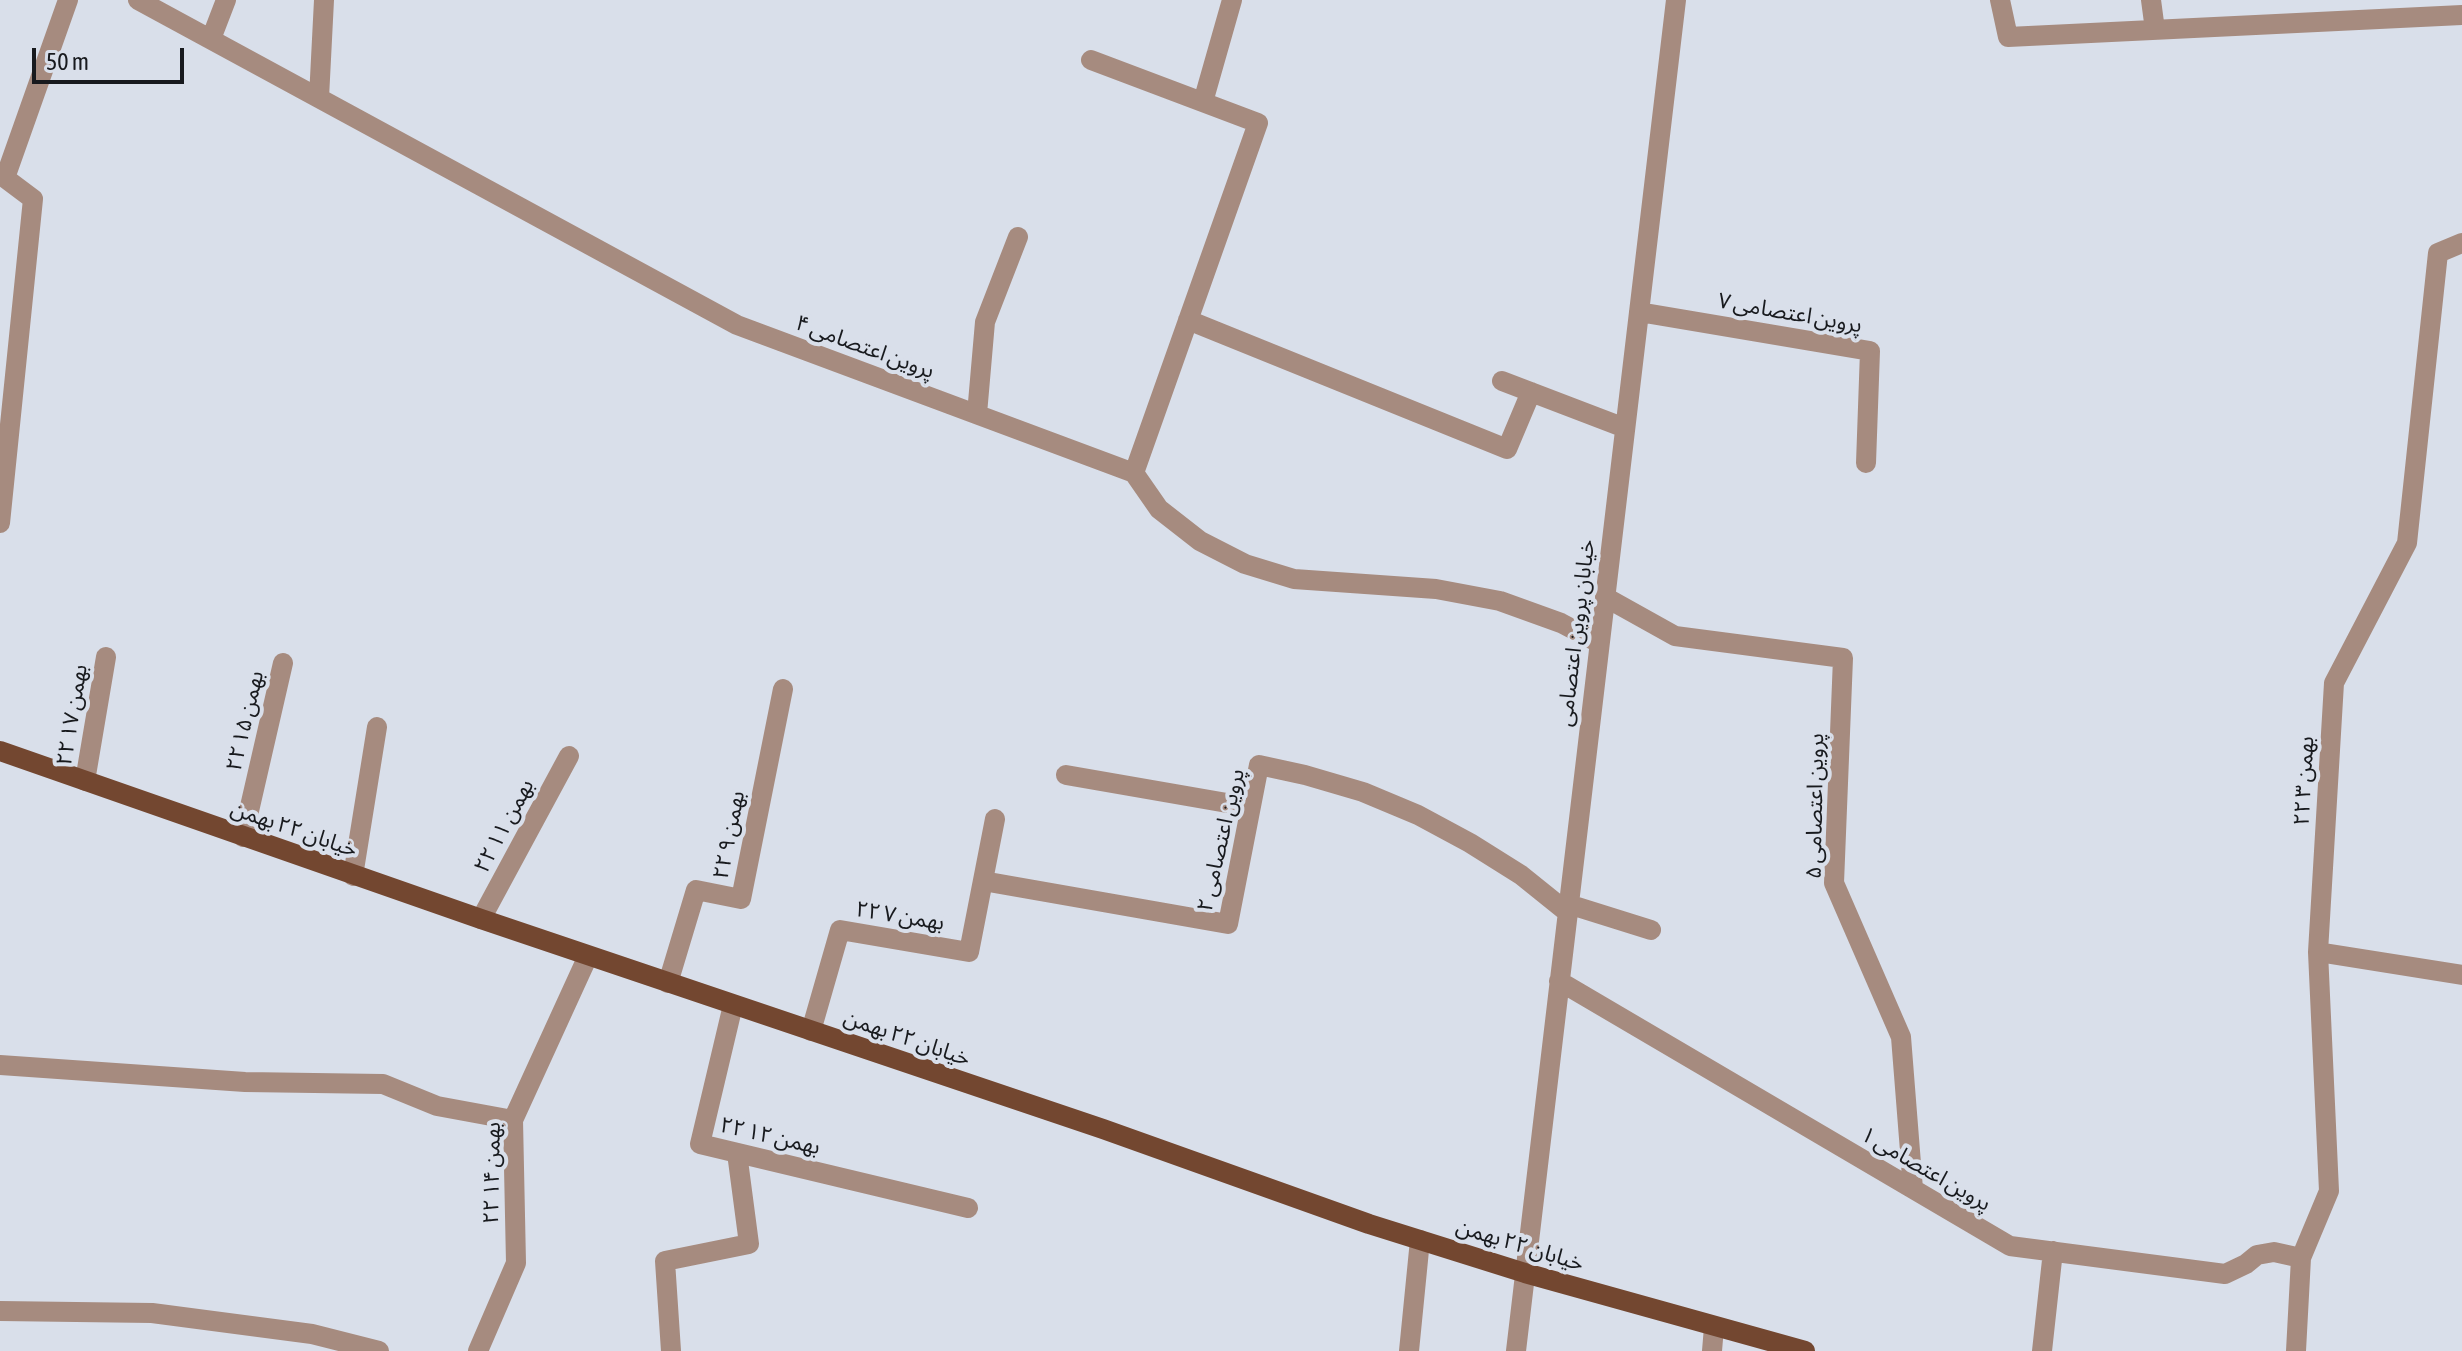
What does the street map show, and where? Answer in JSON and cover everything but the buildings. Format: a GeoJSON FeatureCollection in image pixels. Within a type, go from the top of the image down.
{"type":"FeatureCollection","features":[{"type":"Feature","properties":{"kind":"main road","name":"خیابان ۲۲ بهمن"},"geometry":{"type":"LineString","coordinates":[[0,751],[353,876],[1420,1240],[1525,1273],[1805,1351]]}},
{"type":"Feature","properties":{"kind":"street"},"geometry":{"type":"LineString","coordinates":[[1,512],[33,199],[3,178],[68,0]]}},
{"type":"Feature","properties":{"kind":"street","name":"پروین اعتصامی ۴"},"geometry":{"type":"LineString","coordinates":[[138,0],[737,325],[1134,473]]}},
{"type":"Feature","properties":{"kind":"street"},"geometry":{"type":"LineString","coordinates":[[211,39],[226,0]]}},
{"type":"Feature","properties":{"kind":"street"},"geometry":{"type":"LineString","coordinates":[[319,98],[324,0]]}},
{"type":"Feature","properties":{"kind":"street"},"geometry":{"type":"LineString","coordinates":[[1203,102],[1232,0]]}},
{"type":"Feature","properties":{"kind":"street","name":"خیابان پروین اعتصامی"},"geometry":{"type":"LineString","coordinates":[[1516,1351],[1676,0]]}},
{"type":"Feature","properties":{"kind":"street"},"geometry":{"type":"LineString","coordinates":[[2000,0],[2008,37],[2462,15]]}},
{"type":"Feature","properties":{"kind":"street"},"geometry":{"type":"LineString","coordinates":[[2151,0],[2155,30]]}},
{"type":"Feature","properties":{"kind":"street"},"geometry":{"type":"LineString","coordinates":[[1091,60],[1258,123],[1134,473],[1159,509],[1200,541],[1245,564],[1294,579],[1436,589],[1500,601],[1561,623],[1599,643]]}},
{"type":"Feature","properties":{"kind":"street"},"geometry":{"type":"LineString","coordinates":[[977,414],[985,322],[1018,237]]}},
{"type":"Feature","properties":{"kind":"street","name":"۲۲ بهمن ۳"},"geometry":{"type":"LineString","coordinates":[[2296,1351],[2301,1258],[2329,1191],[2318,952],[2334,683],[2407,543],[2438,253],[2462,243]]}},
{"type":"Feature","properties":{"kind":"street","name":"پروین اعتصامی ۷"},"geometry":{"type":"LineString","coordinates":[[1639,312],[1870,351],[1866,463]]}},
{"type":"Feature","properties":{"kind":"street"},"geometry":{"type":"LineString","coordinates":[[1188,320],[1507,449],[1531,392]]}},
{"type":"Feature","properties":{"kind":"street"},"geometry":{"type":"LineString","coordinates":[[1502,381],[1625,428]]}},
{"type":"Feature","properties":{"kind":"street","name":"پروین اعتصامی ۵"},"geometry":{"type":"LineString","coordinates":[[1605,597],[1675,636],[1843,658],[1834,883],[1901,1037],[1913,1189]]}},
{"type":"Feature","properties":{"kind":"street","name":"۲۲ بهمن ۱۷"},"geometry":{"type":"LineString","coordinates":[[85,781],[106,657]]}},
{"type":"Feature","properties":{"kind":"street","name":"۲۲ بهمن ۱۵"},"geometry":{"type":"LineString","coordinates":[[243,837],[283,663]]}},
{"type":"Feature","properties":{"kind":"street","name":"۲۲ بهمن ۹"},"geometry":{"type":"LineString","coordinates":[[668,983],[696,890],[741,899],[783,689]]}},
{"type":"Feature","properties":{"kind":"street"},"geometry":{"type":"LineString","coordinates":[[353,876],[377,727]]}},
{"type":"Feature","properties":{"kind":"street","name":"۲۲ بهمن ۱۱"},"geometry":{"type":"LineString","coordinates":[[481,919],[569,756]]}},
{"type":"Feature","properties":{"kind":"street","name":"پروین اعتصامی ۲"},"geometry":{"type":"LineString","coordinates":[[983,881],[1228,924],[1259,765],[1363,792],[1418,815],[1470,843],[1568,908]]}},
{"type":"Feature","properties":{"kind":"street"},"geometry":{"type":"LineString","coordinates":[[1066,775],[1250,807]]}},
{"type":"Feature","properties":{"kind":"street","name":"۲۲ بهمن ۷"},"geometry":{"type":"LineString","coordinates":[[811,1031],[840,930],[969,952],[995,819]]}},
{"type":"Feature","properties":{"kind":"street"},"geometry":{"type":"LineString","coordinates":[[1568,908],[1651,930]]}},
{"type":"Feature","properties":{"kind":"street"},"geometry":{"type":"LineString","coordinates":[[2318,952],[2462,975]]}},
{"type":"Feature","properties":{"kind":"street","name":"۲۲ بهمن ۱۴"},"geometry":{"type":"LineString","coordinates":[[478,1351],[516,1263],[513,1120],[588,956]]}},
{"type":"Feature","properties":{"kind":"street","name":"پروین اعتصامی ۱"},"geometry":{"type":"LineString","coordinates":[[1559,981],[2010,1246],[2225,1274],[2257,1255],[2274,1252],[2301,1258]]}},
{"type":"Feature","properties":{"kind":"street","name":"۲۲ بهمن ۱۲"},"geometry":{"type":"LineString","coordinates":[[733,1005],[700,1144],[968,1208]]}},
{"type":"Feature","properties":{"kind":"street"},"geometry":{"type":"LineString","coordinates":[[0,1065],[245,1082],[383,1084],[437,1106],[513,1120]]}},
{"type":"Feature","properties":{"kind":"street"},"geometry":{"type":"LineString","coordinates":[[671,1351],[665,1261],[749,1244],[737,1153]]}},
{"type":"Feature","properties":{"kind":"street"},"geometry":{"type":"LineString","coordinates":[[1409,1351],[1420,1240]]}},
{"type":"Feature","properties":{"kind":"street"},"geometry":{"type":"LineString","coordinates":[[2042,1351],[2053,1251]]}},
{"type":"Feature","properties":{"kind":"street"},"geometry":{"type":"LineString","coordinates":[[0,1311],[152,1313],[312,1334],[379,1351]]}},
{"type":"Feature","properties":{"kind":"street"},"geometry":{"type":"LineString","coordinates":[[1712,1351],[1714,1327]]}}]}
